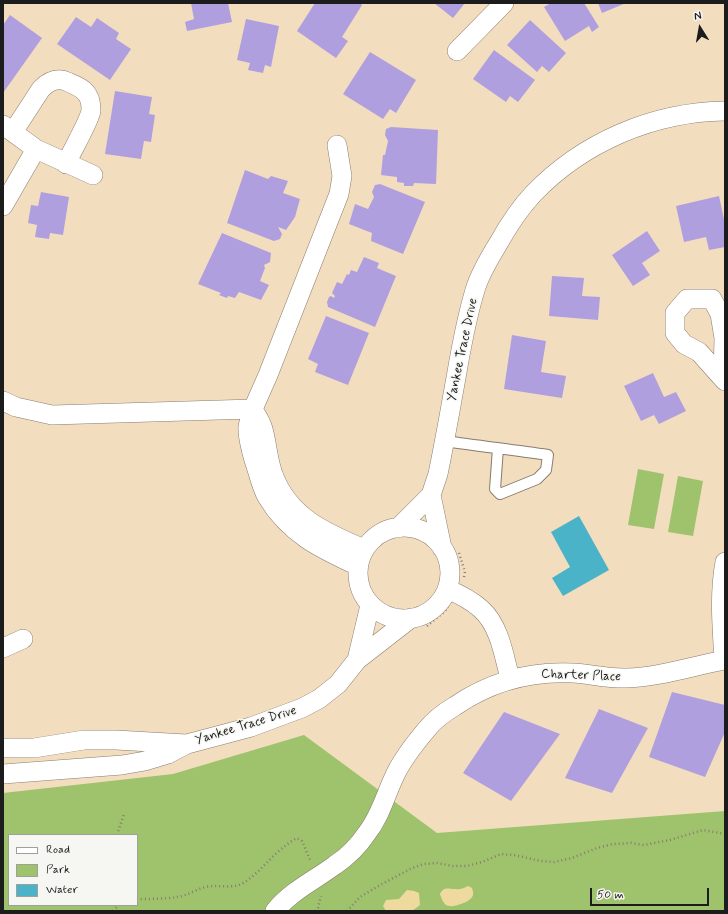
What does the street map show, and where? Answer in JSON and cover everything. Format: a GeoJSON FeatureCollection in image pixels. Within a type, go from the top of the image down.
{"type":"FeatureCollection","features":[{"type":"Feature","properties":{"kind":"street"},"geometry":{"type":"LineString","coordinates":[[457,51],[504,3]]}},
{"type":"Feature","properties":{"kind":"street"},"geometry":{"type":"LineString","coordinates":[[66,164],[91,110],[88,95],[83,90],[67,81],[59,79],[52,80],[47,83],[8,128],[36,149],[66,164],[92,175]]}},
{"type":"Feature","properties":{"kind":"street","name":"Yankee Trace Drive"},"geometry":{"type":"LineString","coordinates":[[398,528],[431,495],[438,474],[466,325],[476,285],[488,260],[510,224],[532,195],[552,176],[573,160],[598,144],[625,131],[652,121],[678,115],[707,111],[725,111]]}},
{"type":"Feature","properties":{"kind":"street"},"geometry":{"type":"LineString","coordinates":[[253,409],[268,375],[339,194],[342,176],[337,145]]}},
{"type":"Feature","properties":{"kind":"street"},"geometry":{"type":"LineString","coordinates":[[3,206],[36,149]]}},
{"type":"Feature","properties":{"kind":"street"},"geometry":{"type":"LineString","coordinates":[[3,402],[16,408],[52,415],[253,409]]}},
{"type":"Feature","properties":{"kind":"street"},"geometry":{"type":"LineString","coordinates":[[253,409],[262,426],[268,457],[273,474],[281,491],[304,518],[332,535],[361,558]]}},
{"type":"Feature","properties":{"kind":"street","name":"Yankee Trace Drive"},"geometry":{"type":"LineString","coordinates":[[431,495],[442,548],[448,560],[450,575],[447,589],[433,608],[423,615],[411,618],[396,618],[382,614],[370,605],[360,587],[358,576],[361,558],[373,539],[385,532],[398,528],[410,528],[422,531],[433,538],[442,548]]}},
{"type":"Feature","properties":{"kind":"street"},"geometry":{"type":"LineString","coordinates":[[725,562],[721,609],[725,660]]}},
{"type":"Feature","properties":{"kind":"street"},"geometry":{"type":"LineString","coordinates":[[447,589],[466,598],[481,609],[488,617],[498,636],[510,679]]}},
{"type":"Feature","properties":{"kind":"street","name":"Yankee Trace Drive"},"geometry":{"type":"LineString","coordinates":[[357,660],[370,605]]}},
{"type":"Feature","properties":{"kind":"street","name":"Yankee Trace Drive"},"geometry":{"type":"LineString","coordinates":[[3,774],[122,765],[145,761],[168,754],[187,744],[251,727],[302,708],[319,699],[338,684],[357,660],[411,618]]}},
{"type":"Feature","properties":{"kind":"street"},"geometry":{"type":"LineString","coordinates":[[3,648],[23,639]]}},
{"type":"Feature","properties":{"kind":"street","name":"Charter Place"},"geometry":{"type":"LineString","coordinates":[[275,911],[292,894],[336,864],[354,848],[367,833],[378,815],[399,768],[409,752],[428,727],[443,714],[469,696],[484,688],[526,675],[572,673],[626,678],[648,677],[725,660]]}},
{"type":"Feature","properties":{"kind":"street","name":"Yankee Trace Drive"},"geometry":{"type":"LineString","coordinates":[[3,748],[34,748],[84,740],[116,740],[187,744]]}},
{"type":"Feature","properties":{"kind":"lane"},"geometry":{"type":"LineString","coordinates":[[445,441],[498,448],[548,455],[546,470],[537,479],[500,494],[495,489],[498,448]]}},
{"type":"Feature","properties":{"kind":"path"},"geometry":{"type":"LineString","coordinates":[[117,834],[124,814]]}},
{"type":"Feature","properties":{"kind":"path"},"geometry":{"type":"LineString","coordinates":[[347,911],[360,897],[412,868],[424,864],[437,863],[452,866],[467,866],[482,862],[501,854],[554,862],[572,858],[613,844],[632,843],[644,845],[670,840],[703,830],[725,834]]}},
{"type":"Feature","properties":{"kind":"path"},"geometry":{"type":"LineString","coordinates":[[138,899],[177,898],[205,887],[231,887],[240,885],[280,849],[297,838],[302,841],[322,892],[321,902],[315,911]]}},
{"type":"Feature","properties":{"kind":"green space"},"geometry":{"type":"Polygon","coordinates":[[[638,469],[664,474],[654,529],[628,525],[638,469]]]}},
{"type":"Feature","properties":{"kind":"green space"},"geometry":{"type":"Polygon","coordinates":[[[678,476],[703,481],[693,536],[668,532],[678,476]]]}},
{"type":"Feature","properties":{"kind":"green space"},"geometry":{"type":"Polygon","coordinates":[[[304,735],[437,833],[725,811],[725,911],[3,911],[3,793],[173,774],[304,735]]]}},
{"type":"Feature","properties":{"kind":"sand"},"geometry":{"type":"Polygon","coordinates":[[[468,886],[472,888],[473,896],[468,901],[448,906],[442,900],[440,894],[446,888],[460,889],[468,886]]]}},
{"type":"Feature","properties":{"kind":"sand"},"geometry":{"type":"Polygon","coordinates":[[[407,890],[419,893],[420,905],[412,911],[386,911],[383,906],[386,900],[399,899],[407,890]]]}},
{"type":"Feature","properties":{"kind":"water"},"geometry":{"type":"Polygon","coordinates":[[[579,516],[609,570],[563,596],[552,578],[570,567],[551,532],[579,516]]]}},
{"type":"Feature","properties":{"kind":"building"},"geometry":{"type":"Polygon","coordinates":[[[191,3],[228,3],[232,22],[187,31],[185,22],[194,19],[191,3]]]}},
{"type":"Feature","properties":{"kind":"building"},"geometry":{"type":"Polygon","coordinates":[[[315,3],[360,3],[362,5],[342,37],[348,41],[336,58],[297,31],[315,3]]]}},
{"type":"Feature","properties":{"kind":"building"},"geometry":{"type":"Polygon","coordinates":[[[434,3],[465,3],[453,18],[434,3]]]}},
{"type":"Feature","properties":{"kind":"building"},"geometry":{"type":"Polygon","coordinates":[[[551,3],[584,3],[599,27],[592,32],[589,26],[565,41],[544,7],[551,3]]]}},
{"type":"Feature","properties":{"kind":"building"},"geometry":{"type":"Polygon","coordinates":[[[598,3],[626,3],[602,13],[598,3]]]}},
{"type":"Feature","properties":{"kind":"building"},"geometry":{"type":"Polygon","coordinates":[[[10,15],[42,38],[3,93],[3,25],[10,15]]]}},
{"type":"Feature","properties":{"kind":"building"},"geometry":{"type":"Polygon","coordinates":[[[76,17],[91,27],[97,18],[119,33],[116,39],[131,49],[110,80],[57,44],[76,17]]]}},
{"type":"Feature","properties":{"kind":"building"},"geometry":{"type":"Polygon","coordinates":[[[246,19],[279,26],[271,67],[265,65],[263,73],[248,70],[250,63],[237,60],[246,19]]]}},
{"type":"Feature","properties":{"kind":"building"},"geometry":{"type":"Polygon","coordinates":[[[530,20],[566,53],[549,72],[542,66],[537,72],[507,45],[530,20]]]}},
{"type":"Feature","properties":{"kind":"building"},"geometry":{"type":"Polygon","coordinates":[[[494,50],[535,80],[518,102],[510,96],[506,102],[473,79],[494,50]]]}},
{"type":"Feature","properties":{"kind":"building"},"geometry":{"type":"Polygon","coordinates":[[[370,52],[416,80],[396,113],[390,109],[383,119],[343,94],[370,52]]]}},
{"type":"Feature","properties":{"kind":"building"},"geometry":{"type":"Polygon","coordinates":[[[115,91],[152,97],[149,114],[155,115],[151,142],[144,141],[141,159],[105,154],[115,91]]]}},
{"type":"Feature","properties":{"kind":"building"},"geometry":{"type":"Polygon","coordinates":[[[391,127],[438,130],[436,184],[414,183],[413,186],[404,186],[404,183],[397,182],[397,177],[381,175],[383,155],[385,155],[388,141],[385,135],[386,129],[391,127]]]}},
{"type":"Feature","properties":{"kind":"building"},"geometry":{"type":"Polygon","coordinates":[[[245,170],[268,179],[271,176],[288,181],[283,193],[300,199],[295,217],[286,230],[278,227],[282,234],[280,239],[274,241],[227,223],[245,170]]]}},
{"type":"Feature","properties":{"kind":"building"},"geometry":{"type":"Polygon","coordinates":[[[380,184],[425,202],[403,254],[371,241],[372,233],[349,224],[355,204],[368,209],[374,197],[372,192],[375,185],[380,184]]]}},
{"type":"Feature","properties":{"kind":"building"},"geometry":{"type":"Polygon","coordinates":[[[41,192],[69,197],[63,235],[50,233],[49,239],[35,237],[37,225],[28,223],[31,205],[38,206],[41,192]]]}},
{"type":"Feature","properties":{"kind":"building"},"geometry":{"type":"Polygon","coordinates":[[[719,196],[725,224],[725,247],[709,250],[706,237],[684,242],[676,206],[719,196]]]}},
{"type":"Feature","properties":{"kind":"building"},"geometry":{"type":"Polygon","coordinates":[[[647,231],[660,251],[642,263],[650,275],[633,286],[612,255],[647,231]]]}},
{"type":"Feature","properties":{"kind":"building"},"geometry":{"type":"Polygon","coordinates":[[[222,233],[271,253],[270,262],[264,265],[265,268],[260,281],[269,285],[261,300],[239,292],[235,298],[228,296],[227,298],[219,295],[221,293],[198,284],[222,233]]]}},
{"type":"Feature","properties":{"kind":"building"},"geometry":{"type":"Polygon","coordinates":[[[364,257],[379,263],[377,268],[396,276],[375,327],[328,307],[327,302],[329,297],[331,296],[334,298],[335,296],[332,293],[337,282],[342,284],[347,274],[349,275],[351,270],[357,272],[364,257]]]}},
{"type":"Feature","properties":{"kind":"building"},"geometry":{"type":"Polygon","coordinates":[[[552,276],[584,278],[582,296],[600,297],[598,320],[549,316],[552,276]]]}},
{"type":"Feature","properties":{"kind":"building"},"geometry":{"type":"Polygon","coordinates":[[[326,316],[369,333],[348,385],[315,372],[318,364],[308,359],[326,316]]]}},
{"type":"Feature","properties":{"kind":"building"},"geometry":{"type":"Polygon","coordinates":[[[512,335],[546,341],[541,372],[566,376],[562,398],[504,389],[512,335]]]}},
{"type":"Feature","properties":{"kind":"building"},"geometry":{"type":"Polygon","coordinates":[[[653,373],[664,397],[676,392],[686,411],[659,424],[654,415],[641,421],[624,386],[653,373]]]}},
{"type":"Feature","properties":{"kind":"building"},"geometry":{"type":"Polygon","coordinates":[[[672,692],[725,705],[725,732],[705,777],[649,757],[672,692]]]}},
{"type":"Feature","properties":{"kind":"building"},"geometry":{"type":"Polygon","coordinates":[[[599,709],[648,728],[612,793],[565,778],[599,709]]]}},
{"type":"Feature","properties":{"kind":"building"},"geometry":{"type":"Polygon","coordinates":[[[504,712],[560,734],[511,801],[463,773],[504,712]]]}}]}
